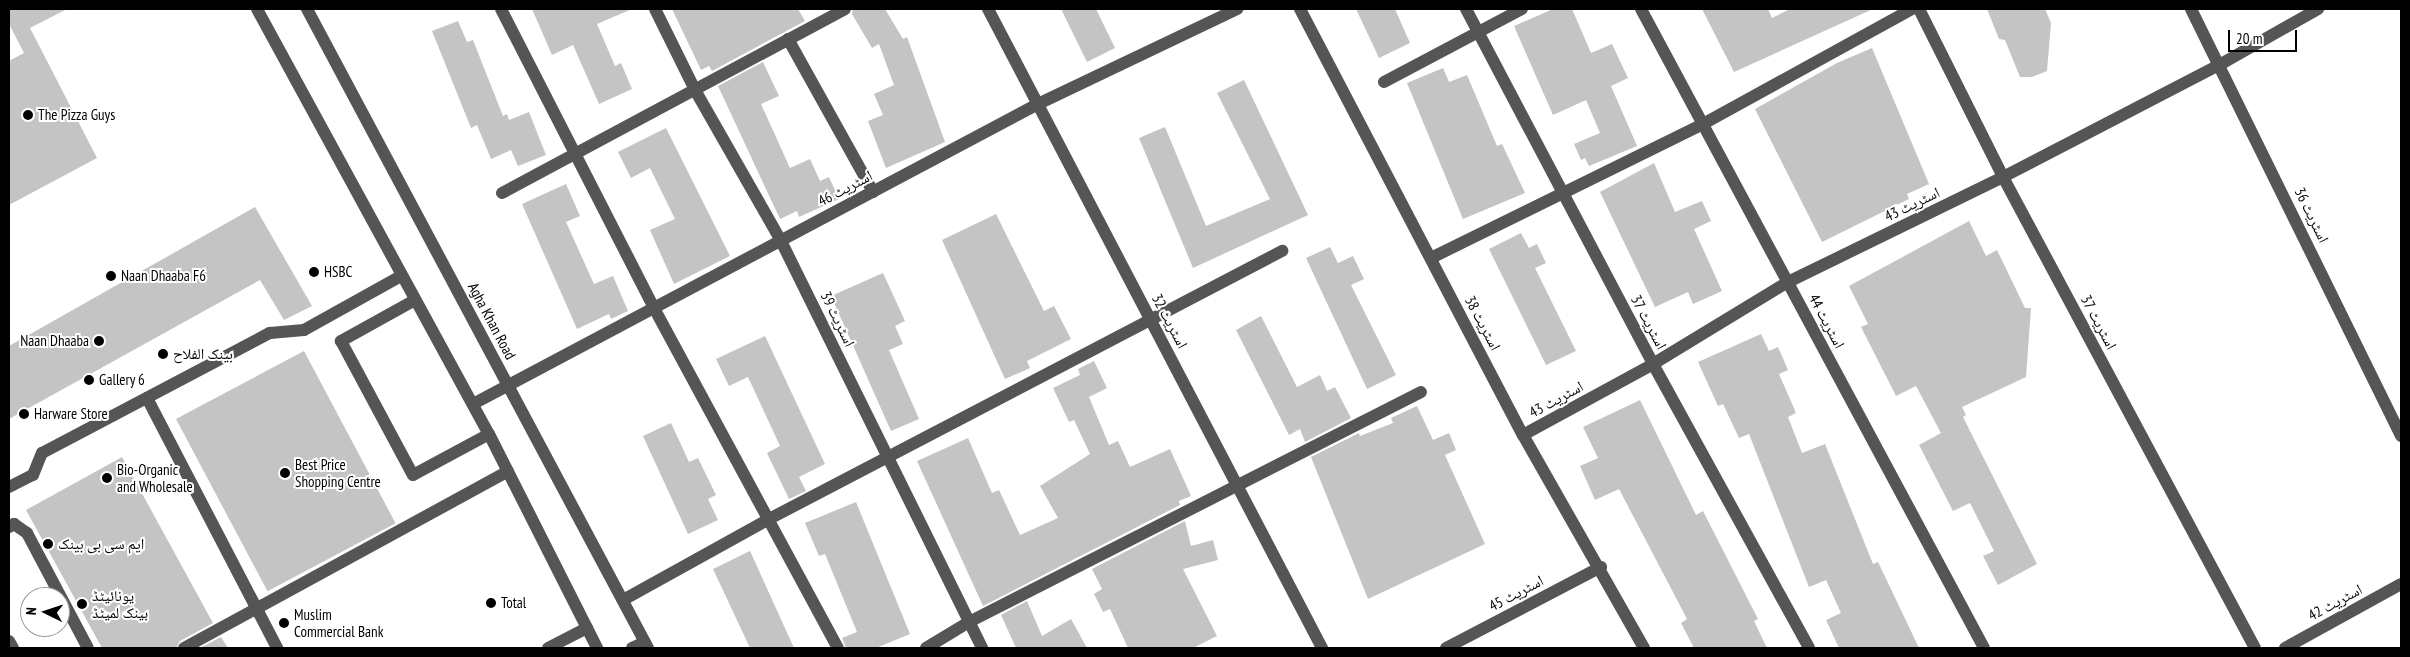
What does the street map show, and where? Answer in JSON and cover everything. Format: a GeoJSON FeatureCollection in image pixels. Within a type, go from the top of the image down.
{"type":"FeatureCollection","features":[{"type":"Feature","properties":{"kind":"street"},"geometry":{"type":"LineString","coordinates":[[257,9],[401,276],[489,434],[597,648]]}},
{"type":"Feature","properties":{"kind":"street","name":"Agha Khan Road"},"geometry":{"type":"LineString","coordinates":[[307,9],[647,645]]}},
{"type":"Feature","properties":{"kind":"street"},"geometry":{"type":"LineString","coordinates":[[501,9],[654,308],[770,518],[838,648]]}},
{"type":"Feature","properties":{"kind":"street","name":"اسٹریٹ 39"},"geometry":{"type":"LineString","coordinates":[[655,9],[695,90],[781,241],[982,648]]}},
{"type":"Feature","properties":{"kind":"street"},"geometry":{"type":"LineString","coordinates":[[502,193],[574,151],[695,90],[845,9]]}},
{"type":"Feature","properties":{"kind":"street","name":"اسٹریٹ 32"},"geometry":{"type":"LineString","coordinates":[[988,9],[1322,648]]}},
{"type":"Feature","properties":{"kind":"street","name":"اسٹریٹ 46"},"geometry":{"type":"LineString","coordinates":[[473,404],[1038,104],[1237,9]]}},
{"type":"Feature","properties":{"kind":"street","name":"اسٹریٹ 38"},"geometry":{"type":"LineString","coordinates":[[1300,9],[1523,435],[1601,567],[1644,648]]}},
{"type":"Feature","properties":{"kind":"street","name":"اسٹریٹ 37"},"geometry":{"type":"LineString","coordinates":[[1466,9],[1652,364],[1809,648]]}},
{"type":"Feature","properties":{"kind":"street"},"geometry":{"type":"LineString","coordinates":[[1384,82],[1522,9]]}},
{"type":"Feature","properties":{"kind":"street","name":"اسٹریٹ 44"},"geometry":{"type":"LineString","coordinates":[[1640,9],[1984,648]]}},
{"type":"Feature","properties":{"kind":"street"},"geometry":{"type":"LineString","coordinates":[[1431,258],[1703,124],[1912,9]]}},
{"type":"Feature","properties":{"kind":"street","name":"اسٹریٹ 37"},"geometry":{"type":"LineString","coordinates":[[1919,9],[2003,177],[2255,648]]}},
{"type":"Feature","properties":{"kind":"street","name":"اسٹریٹ 36"},"geometry":{"type":"LineString","coordinates":[[2191,9],[2221,64],[2401,436]]}},
{"type":"Feature","properties":{"kind":"street","name":"اسٹریٹ 43"},"geometry":{"type":"LineString","coordinates":[[1523,435],[1652,364],[1788,282],[2003,177],[2221,64],[2318,9]]}},
{"type":"Feature","properties":{"kind":"street"},"geometry":{"type":"LineString","coordinates":[[788,40],[872,192]]}},
{"type":"Feature","properties":{"kind":"street"},"geometry":{"type":"LineString","coordinates":[[623,600],[770,518],[889,458],[1282,251]]}},
{"type":"Feature","properties":{"kind":"street"},"geometry":{"type":"LineString","coordinates":[[9,487],[33,474],[42,453],[270,334],[304,330],[401,276]]}},
{"type":"Feature","properties":{"kind":"street"},"geometry":{"type":"LineString","coordinates":[[415,300],[341,341],[413,475],[489,434]]}},
{"type":"Feature","properties":{"kind":"street"},"geometry":{"type":"LineString","coordinates":[[926,648],[969,622],[1421,392]]}},
{"type":"Feature","properties":{"kind":"street"},"geometry":{"type":"LineString","coordinates":[[147,398],[277,648]]}},
{"type":"Feature","properties":{"kind":"street"},"geometry":{"type":"LineString","coordinates":[[184,648],[508,472]]}},
{"type":"Feature","properties":{"kind":"street"},"geometry":{"type":"LineString","coordinates":[[9,527],[14,524],[27,533],[88,648]]}},
{"type":"Feature","properties":{"kind":"street","name":"اسٹریٹ 45"},"geometry":{"type":"LineString","coordinates":[[1446,648],[1601,567]]}},
{"type":"Feature","properties":{"kind":"street","name":"اسٹریٹ 42"},"geometry":{"type":"LineString","coordinates":[[2285,648],[2401,584]]}},
{"type":"Feature","properties":{"kind":"street"},"geometry":{"type":"LineString","coordinates":[[548,648],[587,628]]}},
{"type":"Feature","properties":{"kind":"street"},"geometry":{"type":"LineString","coordinates":[[9,641],[13,648]]}},
{"type":"Feature","properties":{"kind":"street"},"geometry":{"type":"LineString","coordinates":[[632,648],[647,645]]}},
{"type":"Feature","properties":{"kind":"building"},"geometry":{"type":"Polygon","coordinates":[[[9,9],[67,9],[30,28],[97,158],[9,205],[9,61],[24,53],[9,24],[9,9]]]}},
{"type":"Feature","properties":{"kind":"building"},"geometry":{"type":"Polygon","coordinates":[[[532,9],[632,9],[597,24],[615,66],[621,63],[632,89],[599,104],[573,45],[552,55],[532,9]]]}},
{"type":"Feature","properties":{"kind":"building"},"geometry":{"type":"Polygon","coordinates":[[[672,9],[798,9],[805,21],[712,71],[709,66],[701,70],[672,9]]]}},
{"type":"Feature","properties":{"kind":"building"},"geometry":{"type":"Polygon","coordinates":[[[853,9],[885,9],[903,39],[907,37],[945,142],[886,168],[868,121],[883,115],[874,94],[894,85],[879,44],[872,48],[852,14],[853,9]]]}},
{"type":"Feature","properties":{"kind":"building"},"geometry":{"type":"Polygon","coordinates":[[[1061,9],[1096,9],[1115,48],[1087,62],[1061,9]]]}},
{"type":"Feature","properties":{"kind":"building"},"geometry":{"type":"Polygon","coordinates":[[[1356,9],[1395,9],[1410,43],[1379,58],[1356,9]]]}},
{"type":"Feature","properties":{"kind":"building"},"geometry":{"type":"Polygon","coordinates":[[[1553,9],[1572,9],[1591,53],[1612,44],[1628,78],[1611,86],[1637,146],[1589,166],[1585,158],[1581,160],[1574,144],[1600,133],[1586,100],[1553,115],[1514,26],[1553,9]]]}},
{"type":"Feature","properties":{"kind":"building"},"geometry":{"type":"Polygon","coordinates":[[[1702,9],[1768,9],[1772,18],[1790,9],[1873,9],[1734,72],[1702,9]]]}},
{"type":"Feature","properties":{"kind":"building"},"geometry":{"type":"Polygon","coordinates":[[[1987,9],[2045,9],[2051,23],[2047,71],[2032,77],[2020,77],[2005,40],[1999,39],[1987,9]]]}},
{"type":"Feature","properties":{"kind":"building"},"geometry":{"type":"Polygon","coordinates":[[[458,21],[467,42],[473,40],[503,116],[507,114],[509,120],[529,112],[546,155],[518,166],[511,150],[491,159],[477,125],[471,128],[432,31],[458,21]]]}},
{"type":"Feature","properties":{"kind":"building"},"geometry":{"type":"Polygon","coordinates":[[[1872,48],[1929,184],[1907,194],[1909,199],[1822,242],[1755,109],[1837,63],[1872,48]]]}},
{"type":"Feature","properties":{"kind":"building"},"geometry":{"type":"Polygon","coordinates":[[[763,62],[779,96],[761,104],[790,168],[810,159],[820,181],[829,177],[839,199],[799,217],[797,211],[780,219],[718,86],[763,62]]]}},
{"type":"Feature","properties":{"kind":"building"},"geometry":{"type":"Polygon","coordinates":[[[1443,68],[1449,82],[1467,75],[1497,146],[1502,144],[1525,193],[1463,219],[1407,83],[1443,68]]]}},
{"type":"Feature","properties":{"kind":"building"},"geometry":{"type":"Polygon","coordinates":[[[1244,80],[1308,215],[1193,268],[1139,138],[1165,127],[1206,226],[1270,199],[1217,93],[1244,80]]]}},
{"type":"Feature","properties":{"kind":"building"},"geometry":{"type":"Polygon","coordinates":[[[666,128],[730,256],[674,284],[650,230],[675,219],[650,168],[631,178],[618,152],[666,128]]]}},
{"type":"Feature","properties":{"kind":"building"},"geometry":{"type":"Polygon","coordinates":[[[1654,163],[1675,212],[1702,201],[1711,221],[1694,229],[1722,291],[1693,304],[1688,292],[1655,307],[1600,192],[1654,163]]]}},
{"type":"Feature","properties":{"kind":"building"},"geometry":{"type":"Polygon","coordinates":[[[566,184],[580,216],[566,222],[594,284],[613,276],[628,311],[611,319],[609,314],[577,329],[522,204],[566,184]]]}},
{"type":"Feature","properties":{"kind":"building"},"geometry":{"type":"Polygon","coordinates":[[[255,207],[312,306],[284,320],[260,280],[9,419],[9,346],[255,207]]]}},
{"type":"Feature","properties":{"kind":"building"},"geometry":{"type":"Polygon","coordinates":[[[996,214],[1044,311],[1054,306],[1071,339],[1027,361],[1030,368],[1005,379],[942,240],[996,214]]]}},
{"type":"Feature","properties":{"kind":"building"},"geometry":{"type":"Polygon","coordinates":[[[1969,221],[1986,256],[1997,250],[2025,308],[2031,308],[2026,377],[1962,407],[1966,415],[1963,417],[2037,564],[1998,585],[1983,556],[1994,551],[1970,503],[1953,511],[1919,445],[1941,433],[1916,386],[1896,396],[1861,327],[1868,324],[1849,286],[1969,221]]]}},
{"type":"Feature","properties":{"kind":"building"},"geometry":{"type":"Polygon","coordinates":[[[1521,233],[1529,248],[1537,244],[1546,263],[1535,268],[1576,351],[1546,365],[1489,249],[1521,233]]]}},
{"type":"Feature","properties":{"kind":"building"},"geometry":{"type":"Polygon","coordinates":[[[1330,247],[1338,263],[1353,256],[1364,279],[1351,285],[1396,375],[1367,389],[1306,258],[1330,247]]]}},
{"type":"Feature","properties":{"kind":"building"},"geometry":{"type":"Polygon","coordinates":[[[883,273],[905,321],[895,326],[903,344],[889,350],[919,419],[891,431],[831,296],[883,273]]]}},
{"type":"Feature","properties":{"kind":"building"},"geometry":{"type":"Polygon","coordinates":[[[1261,316],[1297,387],[1320,375],[1327,391],[1335,387],[1351,418],[1305,442],[1300,429],[1289,435],[1236,330],[1261,316]]]}},
{"type":"Feature","properties":{"kind":"building"},"geometry":{"type":"Polygon","coordinates":[[[1761,334],[1769,351],[1778,347],[1788,370],[1779,374],[1796,413],[1788,417],[1802,453],[1825,444],[1873,564],[1878,562],[1919,648],[1839,648],[1826,620],[1841,613],[1826,580],[1809,587],[1749,434],[1739,438],[1723,404],[1718,406],[1698,362],[1761,334]]]}},
{"type":"Feature","properties":{"kind":"building"},"geometry":{"type":"Polygon","coordinates":[[[765,336],[825,464],[799,477],[806,491],[789,499],[767,453],[780,446],[748,377],[729,386],[716,359],[765,336]]]}},
{"type":"Feature","properties":{"kind":"building","name":"Best Price Shopping Centre"},"geometry":{"type":"Polygon","coordinates":[[[304,351],[396,523],[268,591],[176,419],[304,351]]]}},
{"type":"Feature","properties":{"kind":"building"},"geometry":{"type":"Polygon","coordinates":[[[1094,361],[1107,388],[1089,397],[1109,445],[1118,441],[1130,467],[1170,449],[1191,496],[1179,501],[1180,505],[983,606],[917,461],[968,438],[992,493],[999,490],[1020,535],[1058,518],[1040,486],[1090,454],[1074,420],[1069,422],[1053,388],[1080,375],[1078,369],[1094,361]]]}},
{"type":"Feature","properties":{"kind":"building"},"geometry":{"type":"Polygon","coordinates":[[[1640,400],[1696,515],[1703,511],[1758,619],[1754,621],[1767,648],[1694,648],[1681,623],[1687,619],[1619,489],[1595,500],[1580,466],[1598,458],[1583,427],[1640,400]]]}},
{"type":"Feature","properties":{"kind":"building"},"geometry":{"type":"Polygon","coordinates":[[[1417,406],[1433,440],[1449,433],[1456,450],[1445,455],[1485,544],[1368,599],[1311,457],[1359,433],[1360,436],[1393,423],[1391,418],[1417,406]]]}},
{"type":"Feature","properties":{"kind":"building"},"geometry":{"type":"Polygon","coordinates":[[[671,423],[689,462],[698,458],[716,495],[708,499],[718,520],[688,534],[643,436],[671,423]]]}},
{"type":"Feature","properties":{"kind":"building"},"geometry":{"type":"Polygon","coordinates":[[[122,457],[213,623],[180,641],[176,648],[102,648],[26,510],[122,457]]]}},
{"type":"Feature","properties":{"kind":"building"},"geometry":{"type":"Polygon","coordinates":[[[856,502],[910,634],[876,648],[846,648],[842,638],[857,632],[825,554],[819,556],[805,523],[856,502]]]}},
{"type":"Feature","properties":{"kind":"building"},"geometry":{"type":"Polygon","coordinates":[[[1185,521],[1191,546],[1213,540],[1218,560],[1183,569],[1217,636],[1193,648],[1128,648],[1110,609],[1103,612],[1094,594],[1102,589],[1092,569],[1185,521]]]}},
{"type":"Feature","properties":{"kind":"building"},"geometry":{"type":"Polygon","coordinates":[[[750,551],[794,648],[750,648],[713,569],[750,551]]]}},
{"type":"Feature","properties":{"kind":"building"},"geometry":{"type":"Polygon","coordinates":[[[1027,601],[1042,636],[1071,619],[1087,648],[1016,648],[1001,615],[1027,601]]]}},
{"type":"Feature","properties":{"kind":"building"},"geometry":{"type":"Polygon","coordinates":[[[221,637],[228,648],[200,648],[221,637]]]}},
{"type":"Feature","properties":{"kind":"place","name":"The Pizza Guys"},"geometry":{"type":"Point","coordinates":[28,115]}},
{"type":"Feature","properties":{"kind":"place","name":"HSBC"},"geometry":{"type":"Point","coordinates":[314,272]}},
{"type":"Feature","properties":{"kind":"place","name":"Naan Dhaaba F6"},"geometry":{"type":"Point","coordinates":[111,276]}},
{"type":"Feature","properties":{"kind":"place","name":"Naan Dhaaba"},"geometry":{"type":"Point","coordinates":[99,341]}},
{"type":"Feature","properties":{"kind":"place","name":"بینک الفلاح"},"geometry":{"type":"Point","coordinates":[163,354]}},
{"type":"Feature","properties":{"kind":"place","name":"Gallery 6"},"geometry":{"type":"Point","coordinates":[89,380]}},
{"type":"Feature","properties":{"kind":"place","name":"Harware Store"},"geometry":{"type":"Point","coordinates":[24,414]}},
{"type":"Feature","properties":{"kind":"place","name":"Best Price Shopping Centre"},"geometry":{"type":"Point","coordinates":[285,473]}},
{"type":"Feature","properties":{"kind":"place","name":"Bio-Organic and Wholesale"},"geometry":{"type":"Point","coordinates":[107,478]}},
{"type":"Feature","properties":{"kind":"place","name":"ایم سی بی بینک"},"geometry":{"type":"Point","coordinates":[48,544]}},
{"type":"Feature","properties":{"kind":"place","name":"Total"},"geometry":{"type":"Point","coordinates":[491,603]}},
{"type":"Feature","properties":{"kind":"place","name":"یونائیٹڈ بینک لمیٹڈ"},"geometry":{"type":"Point","coordinates":[82,604]}},
{"type":"Feature","properties":{"kind":"place","name":"Muslim Commercial Bank"},"geometry":{"type":"Point","coordinates":[284,623]}}]}
